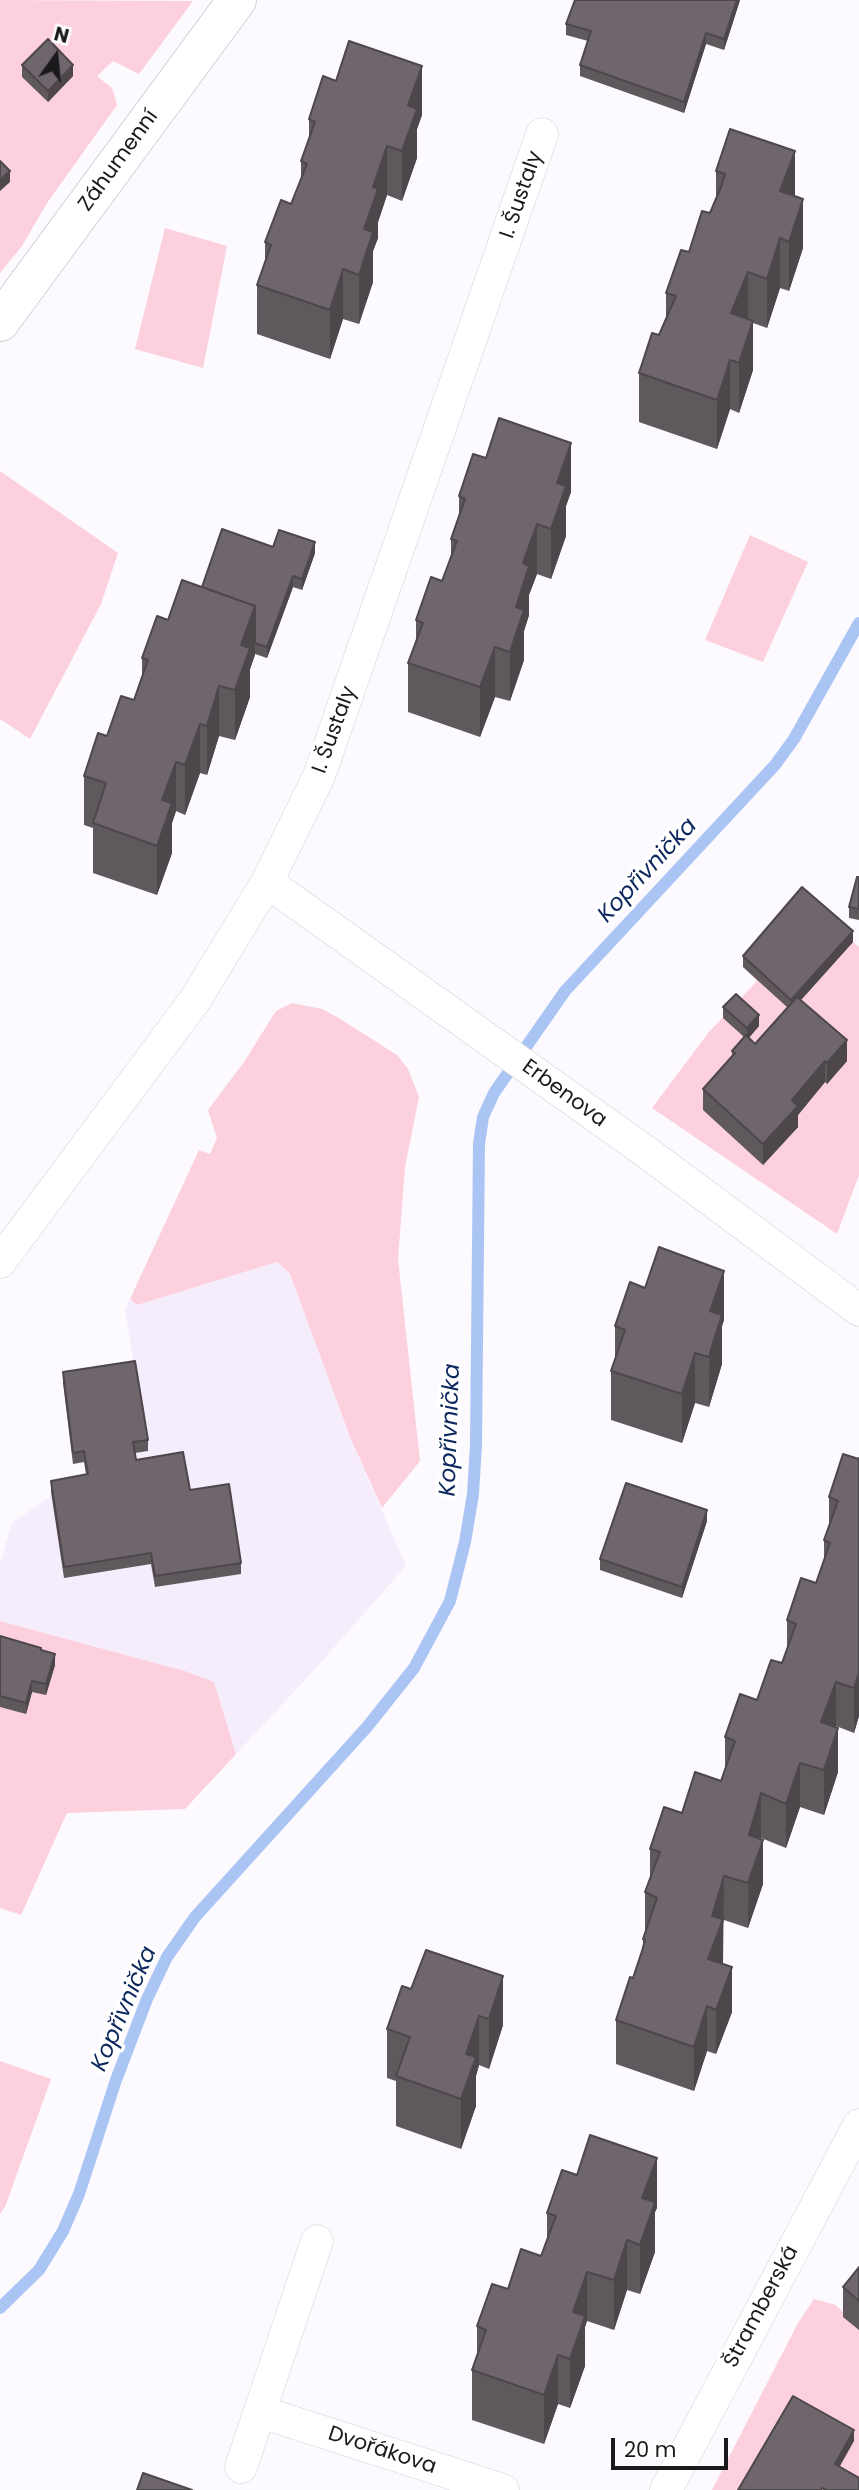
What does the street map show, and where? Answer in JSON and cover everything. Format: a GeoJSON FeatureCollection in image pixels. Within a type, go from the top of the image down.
{"type":"FeatureCollection","features":[{"type":"Feature","properties":{"kind":"main road","name":"Záhumenní"},"geometry":{"type":"LineString","coordinates":[[0,322],[237,0]]}},
{"type":"Feature","properties":{"kind":"street","name":"I. Šustaly"},"geometry":{"type":"LineString","coordinates":[[0,1262],[195,1000],[267,882],[319,776],[542,134]]}},
{"type":"Feature","properties":{"kind":"street","name":"Erbenova"},"geometry":{"type":"LineString","coordinates":[[267,882],[778,1247],[859,1310]]}},
{"type":"Feature","properties":{"kind":"street","name":"Štramberská"},"geometry":{"type":"LineString","coordinates":[[666,2490],[859,2125]]}},
{"type":"Feature","properties":{"kind":"street"},"geometry":{"type":"LineString","coordinates":[[242,2467],[317,2241]]}},
{"type":"Feature","properties":{"kind":"street","name":"Dvořákova"},"geometry":{"type":"LineString","coordinates":[[261,2412],[503,2490]]}},
{"type":"Feature","properties":{"kind":"shaded area"},"geometry":{"type":"Polygon","coordinates":[[[0,0],[193,1],[139,74],[113,61],[97,76],[112,88],[117,105],[47,203],[22,246],[0,273],[0,0]]]}},
{"type":"Feature","properties":{"kind":"shaded area"},"geometry":{"type":"Polygon","coordinates":[[[165,228],[227,246],[203,368],[135,349],[165,228]]]}},
{"type":"Feature","properties":{"kind":"shaded area"},"geometry":{"type":"Polygon","coordinates":[[[0,471],[118,553],[101,604],[30,739],[0,719],[0,471]]]}},
{"type":"Feature","properties":{"kind":"shaded area"},"geometry":{"type":"Polygon","coordinates":[[[750,535],[808,562],[763,662],[705,640],[750,535]]]}},
{"type":"Feature","properties":{"kind":"shaded area"},"geometry":{"type":"Polygon","coordinates":[[[802,898],[859,947],[859,1175],[837,1234],[652,1108],[709,1032],[757,981],[743,967],[802,898]]]}},
{"type":"Feature","properties":{"kind":"shaded area"},"geometry":{"type":"Polygon","coordinates":[[[292,1003],[322,1009],[397,1055],[408,1069],[419,1097],[405,1167],[398,1259],[420,1461],[382,1508],[350,1437],[290,1274],[277,1262],[137,1305],[130,1299],[199,1150],[210,1154],[217,1138],[208,1110],[244,1062],[276,1011],[292,1003]]]}},
{"type":"Feature","properties":{"kind":"shaded area"},"geometry":{"type":"Polygon","coordinates":[[[277,1262],[290,1274],[350,1437],[406,1566],[236,1754],[214,1682],[185,1671],[0,1621],[0,1564],[12,1523],[51,1496],[51,1492],[88,1485],[84,1462],[73,1464],[63,1383],[135,1372],[125,1309],[130,1299],[137,1305],[277,1262]]]}},
{"type":"Feature","properties":{"kind":"shaded area"},"geometry":{"type":"Polygon","coordinates":[[[0,1621],[185,1671],[214,1682],[236,1754],[185,1809],[67,1813],[21,1915],[0,1908],[0,1621]]]}},
{"type":"Feature","properties":{"kind":"shaded area"},"geometry":{"type":"Polygon","coordinates":[[[0,2061],[51,2079],[5,2207],[0,2214],[0,2061]]]}},
{"type":"Feature","properties":{"kind":"shaded area"},"geometry":{"type":"Polygon","coordinates":[[[814,2299],[836,2305],[859,2329],[859,2490],[712,2490],[798,2323],[814,2299]]]}},
{"type":"Feature","properties":{"kind":"building"},"geometry":{"type":"Polygon","coordinates":[[[575,0],[737,0],[724,39],[706,33],[684,102],[580,65],[591,31],[566,24],[575,0]]]}},
{"type":"Feature","properties":{"kind":"building"},"geometry":{"type":"Polygon","coordinates":[[[48,39],[73,65],[48,91],[22,65],[48,39]]]}},
{"type":"Feature","properties":{"kind":"building"},"geometry":{"type":"Polygon","coordinates":[[[349,41],[422,66],[408,105],[417,109],[402,151],[387,146],[373,187],[378,189],[364,229],[373,232],[359,275],[343,269],[330,310],[257,285],[271,245],[265,242],[281,200],[291,204],[307,164],[301,161],[315,122],[309,119],[323,76],[336,81],[349,41]]]}},
{"type":"Feature","properties":{"kind":"building"},"geometry":{"type":"Polygon","coordinates":[[[730,129],[795,151],[780,191],[803,199],[789,242],[780,238],[767,279],[748,272],[731,313],[753,321],[739,363],[730,360],[717,400],[639,373],[652,333],[659,335],[676,296],[666,293],[681,250],[689,252],[702,211],[710,213],[721,187],[725,174],[716,171],[730,129]]]}},
{"type":"Feature","properties":{"kind":"building"},"geometry":{"type":"Polygon","coordinates":[[[0,161],[10,171],[0,180],[0,161]]]}},
{"type":"Feature","properties":{"kind":"building"},"geometry":{"type":"Polygon","coordinates":[[[499,418],[571,443],[557,483],[566,486],[551,529],[537,524],[523,563],[529,566],[516,607],[524,610],[510,652],[495,647],[480,687],[408,663],[423,623],[416,620],[431,577],[442,581],[457,541],[451,539],[465,499],[459,496],[473,454],[486,458],[499,418]]]}},
{"type":"Feature","properties":{"kind":"building"},"geometry":{"type":"Polygon","coordinates":[[[222,529],[273,547],[279,530],[315,542],[302,579],[293,576],[267,647],[255,643],[255,606],[202,587],[222,529]]]}},
{"type":"Feature","properties":{"kind":"building"},"geometry":{"type":"Polygon","coordinates":[[[182,580],[255,606],[241,645],[250,648],[235,690],[219,686],[207,726],[200,724],[185,765],[176,762],[162,800],[172,803],[157,846],[93,823],[106,783],[84,776],[98,733],[107,736],[121,696],[134,700],[148,660],[142,658],[157,616],[168,620],[182,580]]]}},
{"type":"Feature","properties":{"kind":"building"},"geometry":{"type":"Polygon","coordinates":[[[859,877],[859,909],[849,907],[859,877]]]}},
{"type":"Feature","properties":{"kind":"building"},"geometry":{"type":"Polygon","coordinates":[[[802,887],[853,931],[791,1000],[743,956],[802,887]]]}},
{"type":"Feature","properties":{"kind":"building"},"geometry":{"type":"Polygon","coordinates":[[[736,994],[759,1015],[747,1028],[723,1007],[736,994]]]}},
{"type":"Feature","properties":{"kind":"building"},"geometry":{"type":"Polygon","coordinates":[[[797,997],[847,1040],[792,1100],[798,1106],[763,1144],[703,1089],[735,1053],[732,1051],[746,1035],[755,1044],[797,997]]]}},
{"type":"Feature","properties":{"kind":"building"},"geometry":{"type":"Polygon","coordinates":[[[659,1247],[724,1271],[710,1311],[722,1315],[709,1357],[695,1353],[682,1394],[611,1371],[625,1330],[615,1326],[630,1282],[645,1288],[659,1247]]]}},
{"type":"Feature","properties":{"kind":"building"},"geometry":{"type":"Polygon","coordinates":[[[135,1361],[148,1440],[133,1442],[136,1460],[183,1452],[190,1490],[229,1484],[241,1563],[155,1576],[151,1553],[64,1567],[51,1481],[88,1474],[84,1451],[73,1453],[63,1372],[135,1361]]]}},
{"type":"Feature","properties":{"kind":"building"},"geometry":{"type":"Polygon","coordinates":[[[843,1454],[859,1459],[859,1672],[854,1688],[836,1682],[821,1722],[838,1728],[824,1770],[800,1763],[786,1804],[761,1793],[749,1835],[763,1840],[748,1883],[724,1876],[712,1916],[723,1919],[708,1959],[732,1967],[716,2010],[707,2006],[694,2047],[616,2020],[630,1977],[633,1978],[657,1898],[645,1892],[660,1852],[650,1849],[664,1807],[682,1813],[695,1772],[721,1781],[735,1741],[725,1737],[740,1694],[757,1700],[771,1660],[782,1663],[796,1624],[787,1620],[801,1578],[816,1583],[830,1543],[824,1540],[838,1501],[829,1497],[843,1454]]]}},
{"type":"Feature","properties":{"kind":"building"},"geometry":{"type":"Polygon","coordinates":[[[626,1483],[707,1510],[682,1587],[600,1559],[626,1483]]]}},
{"type":"Feature","properties":{"kind":"building"},"geometry":{"type":"Polygon","coordinates":[[[0,1636],[55,1654],[46,1684],[32,1681],[26,1703],[0,1696],[0,1636]]]}},
{"type":"Feature","properties":{"kind":"building"},"geometry":{"type":"Polygon","coordinates":[[[426,1950],[503,1976],[489,2019],[479,2016],[466,2054],[476,2057],[461,2099],[396,2076],[410,2037],[387,2029],[402,1986],[411,1989],[426,1950]]]}},
{"type":"Feature","properties":{"kind":"building"},"geometry":{"type":"Polygon","coordinates":[[[590,2135],[657,2158],[642,2198],[655,2202],[640,2245],[627,2240],[614,2280],[587,2272],[573,2312],[585,2316],[570,2359],[558,2355],[544,2395],[472,2370],[486,2330],[477,2326],[492,2284],[508,2289],[521,2249],[541,2256],[556,2216],[547,2213],[562,2170],[577,2175],[590,2135]]]}},
{"type":"Feature","properties":{"kind":"building"},"geometry":{"type":"Polygon","coordinates":[[[859,2267],[859,2301],[843,2287],[859,2267]]]}},
{"type":"Feature","properties":{"kind":"building"},"geometry":{"type":"Polygon","coordinates":[[[793,2396],[854,2430],[835,2464],[859,2478],[859,2490],[738,2490],[793,2396]]]}},
{"type":"Feature","properties":{"kind":"building"},"geometry":{"type":"Polygon","coordinates":[[[143,2473],[192,2490],[137,2490],[143,2473]]]}},
{"type":"Feature","properties":{"kind":"waterway","name":"Kopřivnička"},"geometry":{"type":"LineString","coordinates":[[0,2308],[39,2270],[63,2231],[79,2194],[116,2080],[147,1999],[167,1957],[195,1917],[367,1727],[414,1668],[450,1601],[465,1542],[473,1494],[476,1445],[479,1144],[483,1117],[494,1093],[565,991],[775,765],[794,739],[859,623]]}}]}
